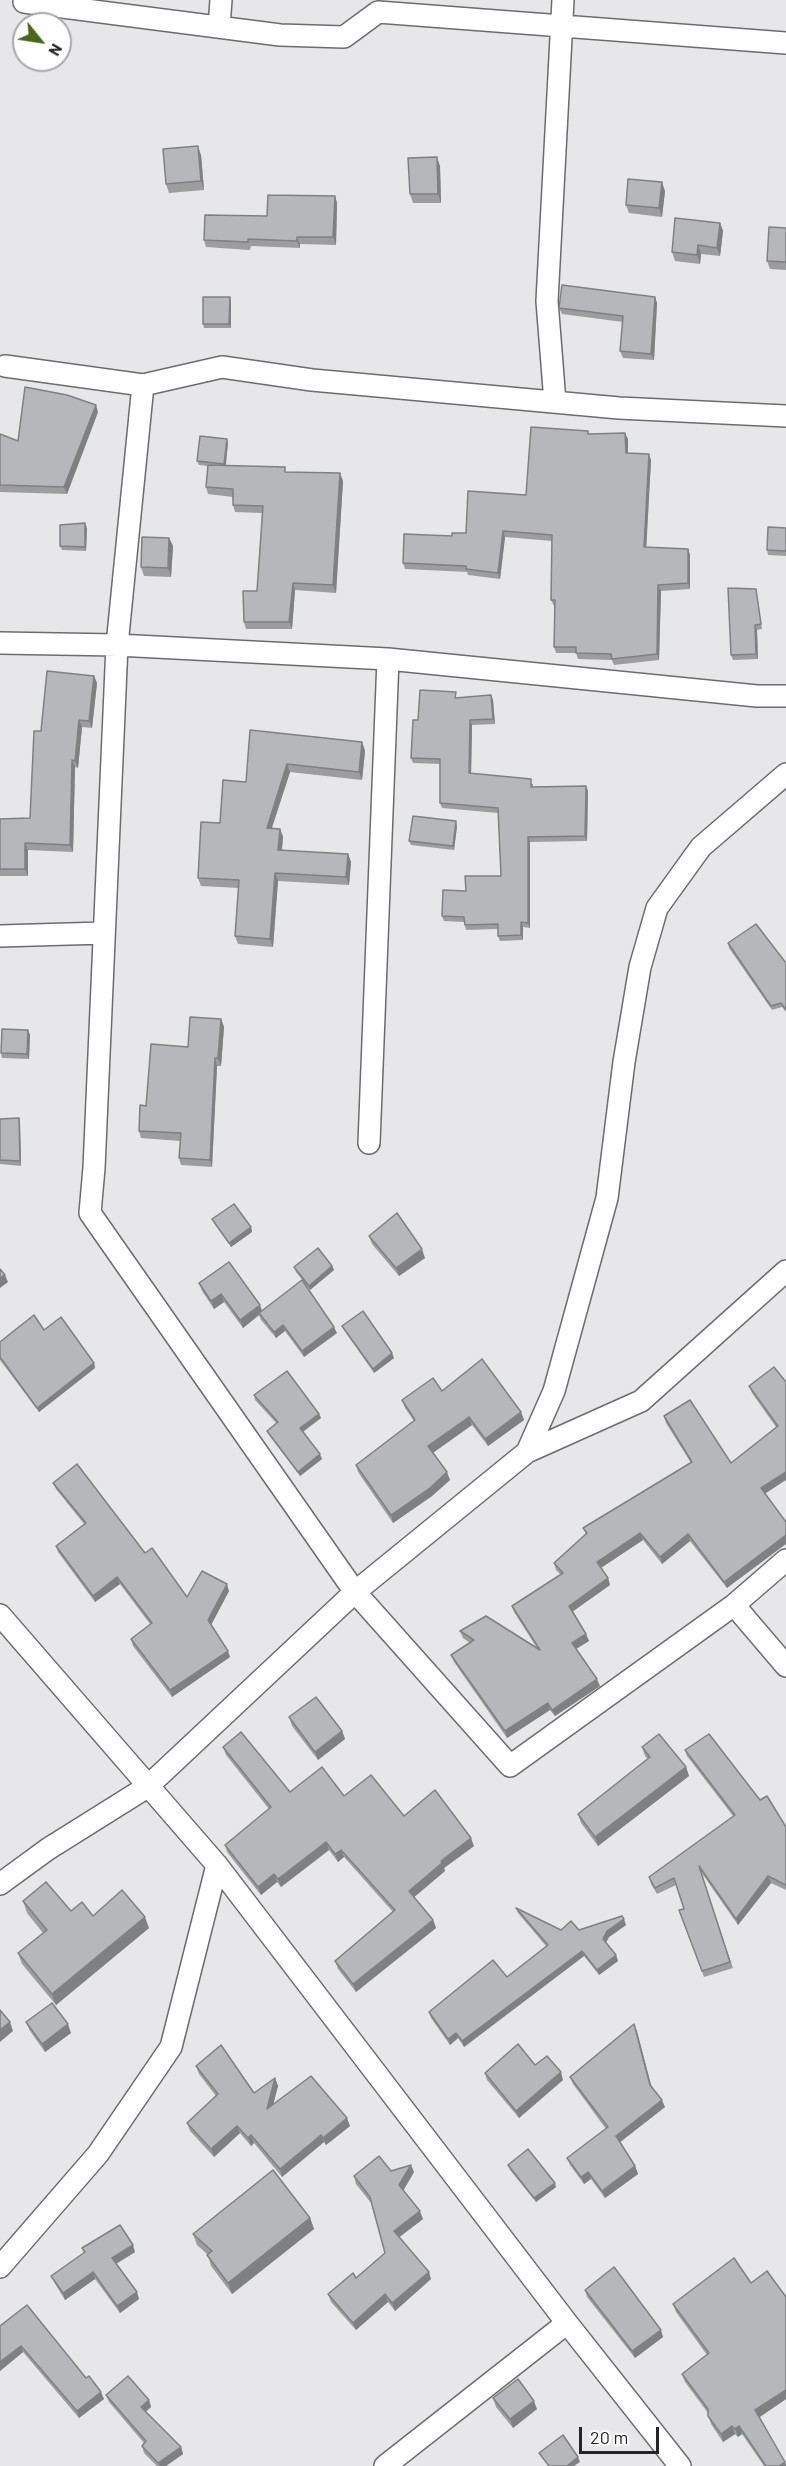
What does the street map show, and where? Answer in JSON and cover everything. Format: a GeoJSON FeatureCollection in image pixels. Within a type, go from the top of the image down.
{"type":"FeatureCollection","features":[{"type":"Feature","properties":{"kind":"street"},"geometry":{"type":"LineString","coordinates":[[219,27],[221,0]]}},
{"type":"Feature","properties":{"kind":"street"},"geometry":{"type":"LineString","coordinates":[[555,402],[547,301],[563,0]]}},
{"type":"Feature","properties":{"kind":"street"},"geometry":{"type":"LineString","coordinates":[[24,2],[280,35],[344,37],[378,12],[561,24],[786,43]]}},
{"type":"Feature","properties":{"kind":"street"},"geometry":{"type":"LineString","coordinates":[[5,366],[143,385],[222,367],[312,380],[555,402],[786,416]]}},
{"type":"Feature","properties":{"kind":"street"},"geometry":{"type":"LineString","coordinates":[[143,385],[117,645],[94,1168],[90,1213],[355,1592],[510,1766],[734,1605],[786,1560]]}},
{"type":"Feature","properties":{"kind":"street"},"geometry":{"type":"LineString","coordinates":[[0,643],[117,645],[388,659],[757,696],[786,696]]}},
{"type":"Feature","properties":{"kind":"street"},"geometry":{"type":"LineString","coordinates":[[369,1143],[388,659]]}},
{"type":"Feature","properties":{"kind":"street"},"geometry":{"type":"LineString","coordinates":[[527,1452],[554,1391],[607,1198],[624,1062],[640,966],[657,908],[700,847],[786,774]]}},
{"type":"Feature","properties":{"kind":"street"},"geometry":{"type":"LineString","coordinates":[[0,936],[103,933]]}},
{"type":"Feature","properties":{"kind":"street"},"geometry":{"type":"LineString","coordinates":[[0,1884],[48,1849],[147,1786],[355,1592],[527,1452],[641,1401],[785,1273]]}},
{"type":"Feature","properties":{"kind":"street"},"geometry":{"type":"LineString","coordinates":[[734,1605],[786,1666]]}},
{"type":"Feature","properties":{"kind":"street"},"geometry":{"type":"LineString","coordinates":[[0,1615],[217,1865],[567,2323],[680,2466]]}},
{"type":"Feature","properties":{"kind":"street"},"geometry":{"type":"LineString","coordinates":[[0,2267],[98,2154],[171,2047],[217,1865]]}},
{"type":"Feature","properties":{"kind":"street"},"geometry":{"type":"LineString","coordinates":[[386,2466],[567,2323]]}},
{"type":"Feature","properties":{"kind":"building"},"geometry":{"type":"Polygon","coordinates":[[[198,146],[201,181],[166,184],[163,149],[198,146]]]}},
{"type":"Feature","properties":{"kind":"building"},"geometry":{"type":"Polygon","coordinates":[[[437,157],[438,194],[410,194],[408,158],[437,157]]]}},
{"type":"Feature","properties":{"kind":"building"},"geometry":{"type":"Polygon","coordinates":[[[628,179],[662,182],[659,208],[626,205],[628,179]]]}},
{"type":"Feature","properties":{"kind":"building"},"geometry":{"type":"Polygon","coordinates":[[[268,195],[335,196],[333,237],[297,237],[297,241],[204,240],[205,215],[267,216],[268,195]]]}},
{"type":"Feature","properties":{"kind":"building"},"geometry":{"type":"Polygon","coordinates":[[[675,218],[720,223],[717,248],[698,245],[697,255],[672,252],[675,218]]]}},
{"type":"Feature","properties":{"kind":"building"},"geometry":{"type":"Polygon","coordinates":[[[769,227],[786,228],[786,262],[767,261],[769,227]]]}},
{"type":"Feature","properties":{"kind":"building"},"geometry":{"type":"Polygon","coordinates":[[[562,285],[655,297],[651,354],[620,351],[623,316],[559,308],[562,285]]]}},
{"type":"Feature","properties":{"kind":"building"},"geometry":{"type":"Polygon","coordinates":[[[203,297],[230,297],[229,324],[203,324],[203,297]]]}},
{"type":"Feature","properties":{"kind":"building"},"geometry":{"type":"Polygon","coordinates":[[[25,387],[67,395],[96,405],[64,487],[0,485],[0,434],[18,441],[25,387]]]}},
{"type":"Feature","properties":{"kind":"building"},"geometry":{"type":"Polygon","coordinates":[[[531,427],[588,431],[588,434],[625,433],[626,453],[649,454],[644,547],[688,549],[688,583],[658,585],[657,654],[612,659],[611,654],[576,653],[576,647],[554,647],[555,600],[551,600],[552,535],[503,531],[498,573],[466,569],[466,566],[403,563],[404,534],[452,536],[452,533],[466,533],[468,491],[526,495],[531,427]]]}},
{"type":"Feature","properties":{"kind":"building"},"geometry":{"type":"Polygon","coordinates":[[[200,436],[227,439],[224,464],[197,461],[200,436]]]}},
{"type":"Feature","properties":{"kind":"building"},"geometry":{"type":"Polygon","coordinates":[[[208,465],[285,467],[285,472],[340,473],[333,585],[293,583],[289,622],[244,622],[243,591],[257,591],[263,506],[233,505],[233,489],[206,487],[208,465]]]}},
{"type":"Feature","properties":{"kind":"building"},"geometry":{"type":"Polygon","coordinates":[[[85,523],[85,547],[60,546],[60,525],[85,523]]]}},
{"type":"Feature","properties":{"kind":"building"},"geometry":{"type":"Polygon","coordinates":[[[768,527],[786,528],[786,551],[767,550],[768,527]]]}},
{"type":"Feature","properties":{"kind":"building"},"geometry":{"type":"Polygon","coordinates":[[[142,537],[169,538],[168,568],[141,567],[142,537]]]}},
{"type":"Feature","properties":{"kind":"building"},"geometry":{"type":"Polygon","coordinates":[[[728,588],[756,589],[761,624],[755,625],[756,654],[731,655],[728,588]]]}},
{"type":"Feature","properties":{"kind":"building"},"geometry":{"type":"Polygon","coordinates":[[[47,671],[94,676],[89,721],[79,720],[75,761],[72,760],[70,845],[25,843],[25,869],[0,869],[0,819],[30,818],[34,731],[41,731],[47,671]]]}},
{"type":"Feature","properties":{"kind":"building"},"geometry":{"type":"Polygon","coordinates":[[[420,690],[456,692],[455,698],[491,695],[493,719],[470,720],[469,773],[531,779],[531,787],[586,786],[585,836],[528,837],[528,923],[521,922],[521,935],[498,936],[498,924],[465,925],[464,917],[442,916],[443,890],[466,891],[465,876],[501,876],[498,808],[440,803],[440,759],[411,758],[413,720],[418,720],[420,690]]]}},
{"type":"Feature","properties":{"kind":"building"},"geometry":{"type":"Polygon","coordinates":[[[250,730],[362,742],[359,772],[287,764],[267,828],[280,829],[278,850],[348,854],[346,877],[275,873],[270,939],[235,936],[239,880],[198,878],[201,822],[220,823],[223,780],[246,782],[250,730]]]}},
{"type":"Feature","properties":{"kind":"building"},"geometry":{"type":"Polygon","coordinates":[[[413,816],[456,821],[453,846],[409,841],[413,816]]]}},
{"type":"Feature","properties":{"kind":"building"},"geometry":{"type":"Polygon","coordinates":[[[756,924],[786,963],[786,1010],[781,1003],[771,1006],[728,943],[756,924]]]}},
{"type":"Feature","properties":{"kind":"building"},"geometry":{"type":"Polygon","coordinates":[[[190,1017],[221,1019],[218,1058],[215,1058],[210,1160],[179,1158],[181,1133],[139,1131],[140,1105],[146,1106],[151,1044],[188,1047],[190,1017]]]}},
{"type":"Feature","properties":{"kind":"building"},"geometry":{"type":"Polygon","coordinates":[[[2,1029],[28,1030],[27,1054],[1,1053],[2,1029]]]}},
{"type":"Feature","properties":{"kind":"building"},"geometry":{"type":"Polygon","coordinates":[[[19,1118],[20,1161],[0,1160],[0,1119],[19,1118]]]}},
{"type":"Feature","properties":{"kind":"building"},"geometry":{"type":"Polygon","coordinates":[[[234,1204],[251,1227],[229,1243],[212,1219],[234,1204]]]}},
{"type":"Feature","properties":{"kind":"building"},"geometry":{"type":"Polygon","coordinates":[[[397,1213],[422,1249],[396,1268],[369,1236],[397,1213]]]}},
{"type":"Feature","properties":{"kind":"building"},"geometry":{"type":"Polygon","coordinates":[[[318,1248],[332,1266],[309,1286],[294,1267],[318,1248]]]}},
{"type":"Feature","properties":{"kind":"building"},"geometry":{"type":"Polygon","coordinates":[[[229,1262],[260,1305],[240,1320],[221,1294],[211,1301],[199,1283],[229,1262]]]}},
{"type":"Feature","properties":{"kind":"building"},"geometry":{"type":"Polygon","coordinates":[[[302,1280],[334,1327],[302,1351],[283,1325],[274,1332],[259,1313],[302,1280]]]}},
{"type":"Feature","properties":{"kind":"building"},"geometry":{"type":"Polygon","coordinates":[[[363,1311],[392,1353],[373,1369],[342,1326],[363,1311]]]}},
{"type":"Feature","properties":{"kind":"building"},"geometry":{"type":"Polygon","coordinates":[[[34,1315],[44,1330],[61,1317],[94,1363],[37,1408],[0,1357],[0,1342],[34,1315]]]}},
{"type":"Feature","properties":{"kind":"building"},"geometry":{"type":"Polygon","coordinates":[[[482,1359],[521,1412],[485,1439],[469,1417],[428,1446],[447,1472],[430,1488],[391,1515],[356,1465],[415,1420],[402,1400],[433,1378],[442,1391],[482,1359]]]}},
{"type":"Feature","properties":{"kind":"building"},"geometry":{"type":"Polygon","coordinates":[[[774,1367],[786,1382],[786,1472],[761,1488],[786,1522],[786,1535],[724,1582],[688,1534],[660,1557],[640,1533],[597,1562],[608,1578],[569,1606],[586,1634],[572,1643],[597,1679],[552,1710],[548,1703],[505,1731],[451,1655],[474,1640],[460,1631],[486,1616],[540,1650],[512,1606],[563,1573],[554,1563],[587,1533],[583,1528],[692,1462],[664,1416],[690,1400],[731,1463],[778,1426],[749,1386],[774,1367]]]}},
{"type":"Feature","properties":{"kind":"building"},"geometry":{"type":"Polygon","coordinates":[[[287,1371],[319,1414],[300,1428],[320,1454],[298,1472],[267,1431],[278,1422],[254,1395],[287,1371]]]}},
{"type":"Feature","properties":{"kind":"building"},"geometry":{"type":"Polygon","coordinates":[[[77,1464],[145,1553],[152,1548],[187,1597],[202,1571],[227,1584],[208,1620],[228,1651],[170,1690],[131,1639],[152,1623],[117,1577],[93,1596],[56,1546],[86,1523],[53,1483],[77,1464]]]}},
{"type":"Feature","properties":{"kind":"building"},"geometry":{"type":"Polygon","coordinates":[[[316,1697],[342,1731],[315,1752],[289,1717],[316,1697]]]}},
{"type":"Feature","properties":{"kind":"building"},"geometry":{"type":"Polygon","coordinates":[[[241,1732],[290,1792],[322,1767],[344,1796],[371,1775],[404,1816],[435,1790],[471,1838],[441,1861],[442,1863],[409,1891],[433,1920],[353,1984],[335,1961],[395,1910],[341,1850],[335,1854],[326,1842],[278,1879],[274,1874],[258,1887],[225,1845],[271,1807],[223,1747],[241,1732]]]}},
{"type":"Feature","properties":{"kind":"building"},"geometry":{"type":"Polygon","coordinates":[[[659,1734],[686,1767],[595,1837],[578,1814],[650,1757],[642,1747],[659,1734]]]}},
{"type":"Feature","properties":{"kind":"building"},"geometry":{"type":"Polygon","coordinates":[[[709,1734],[760,1800],[767,1796],[786,1827],[786,1885],[768,1876],[736,1919],[699,1866],[730,1962],[702,1971],[679,1910],[684,1909],[674,1878],[655,1888],[649,1877],[735,1815],[685,1750],[709,1734]]]}},
{"type":"Feature","properties":{"kind":"building"},"geometry":{"type":"Polygon","coordinates":[[[46,1882],[71,1911],[82,1902],[93,1916],[122,1890],[145,1917],[52,1994],[18,1953],[47,1930],[23,1901],[46,1882]]]}},
{"type":"Feature","properties":{"kind":"building"},"geometry":{"type":"Polygon","coordinates":[[[516,1908],[561,1930],[571,1921],[579,1930],[622,1916],[624,1919],[607,1931],[603,1939],[616,1955],[597,1970],[582,1951],[462,2041],[456,2033],[448,2039],[429,2012],[493,1960],[507,1977],[548,1945],[516,1908]]]}},
{"type":"Feature","properties":{"kind":"building"},"geometry":{"type":"Polygon","coordinates":[[[52,2003],[68,2024],[42,2044],[26,2022],[52,2003]]]}},
{"type":"Feature","properties":{"kind":"building"},"geometry":{"type":"Polygon","coordinates":[[[0,2010],[10,2022],[0,2030],[0,2010]]]}},
{"type":"Feature","properties":{"kind":"building"},"geometry":{"type":"Polygon","coordinates":[[[634,2024],[650,2085],[662,2100],[616,2136],[635,2166],[602,2191],[588,2172],[581,2177],[567,2158],[608,2127],[570,2077],[634,2024]]]}},
{"type":"Feature","properties":{"kind":"building"},"geometry":{"type":"Polygon","coordinates":[[[518,2044],[535,2065],[547,2056],[561,2072],[516,2111],[485,2073],[518,2044]]]}},
{"type":"Feature","properties":{"kind":"building"},"geometry":{"type":"Polygon","coordinates":[[[221,2045],[254,2093],[275,2078],[267,2109],[311,2076],[347,2118],[323,2138],[321,2135],[280,2169],[251,2135],[248,2138],[237,2126],[211,2149],[187,2123],[218,2094],[196,2066],[221,2045]]]}},
{"type":"Feature","properties":{"kind":"building"},"geometry":{"type":"Polygon","coordinates":[[[528,2149],[555,2183],[534,2198],[508,2165],[528,2149]]]}},
{"type":"Feature","properties":{"kind":"building"},"geometry":{"type":"Polygon","coordinates":[[[379,2156],[391,2171],[411,2165],[399,2185],[420,2211],[394,2231],[429,2272],[392,2303],[385,2294],[353,2323],[328,2294],[353,2273],[356,2278],[385,2253],[370,2197],[354,2176],[379,2156]]]}},
{"type":"Feature","properties":{"kind":"building"},"geometry":{"type":"Polygon","coordinates":[[[273,2170],[310,2218],[228,2283],[207,2255],[212,2251],[193,2234],[273,2170]]]}},
{"type":"Feature","properties":{"kind":"building"},"geometry":{"type":"Polygon","coordinates":[[[120,2225],[133,2245],[112,2258],[137,2292],[117,2306],[93,2272],[63,2293],[51,2276],[85,2252],[82,2248],[120,2225]]]}},
{"type":"Feature","properties":{"kind":"building"},"geometry":{"type":"Polygon","coordinates":[[[734,2258],[751,2283],[767,2271],[786,2297],[786,2390],[755,2410],[785,2462],[779,2466],[766,2466],[739,2426],[735,2429],[732,2426],[721,2434],[708,2416],[708,2409],[682,2374],[709,2353],[673,2304],[734,2258]]]}},
{"type":"Feature","properties":{"kind":"building"},"geometry":{"type":"Polygon","coordinates":[[[614,2267],[661,2330],[632,2351],[585,2290],[614,2267]]]}},
{"type":"Feature","properties":{"kind":"building"},"geometry":{"type":"Polygon","coordinates":[[[27,2305],[86,2378],[89,2376],[101,2392],[77,2411],[21,2346],[0,2362],[0,2326],[27,2305]]]}},
{"type":"Feature","properties":{"kind":"building"},"geometry":{"type":"Polygon","coordinates":[[[128,2376],[149,2400],[141,2407],[181,2447],[158,2463],[142,2446],[146,2441],[106,2395],[128,2376]]]}},
{"type":"Feature","properties":{"kind":"building"},"geometry":{"type":"Polygon","coordinates":[[[518,2379],[534,2401],[510,2419],[493,2398],[518,2379]]]}},
{"type":"Feature","properties":{"kind":"building"},"geometry":{"type":"Polygon","coordinates":[[[563,2435],[578,2457],[567,2466],[549,2466],[539,2453],[563,2435]]]}}]}
